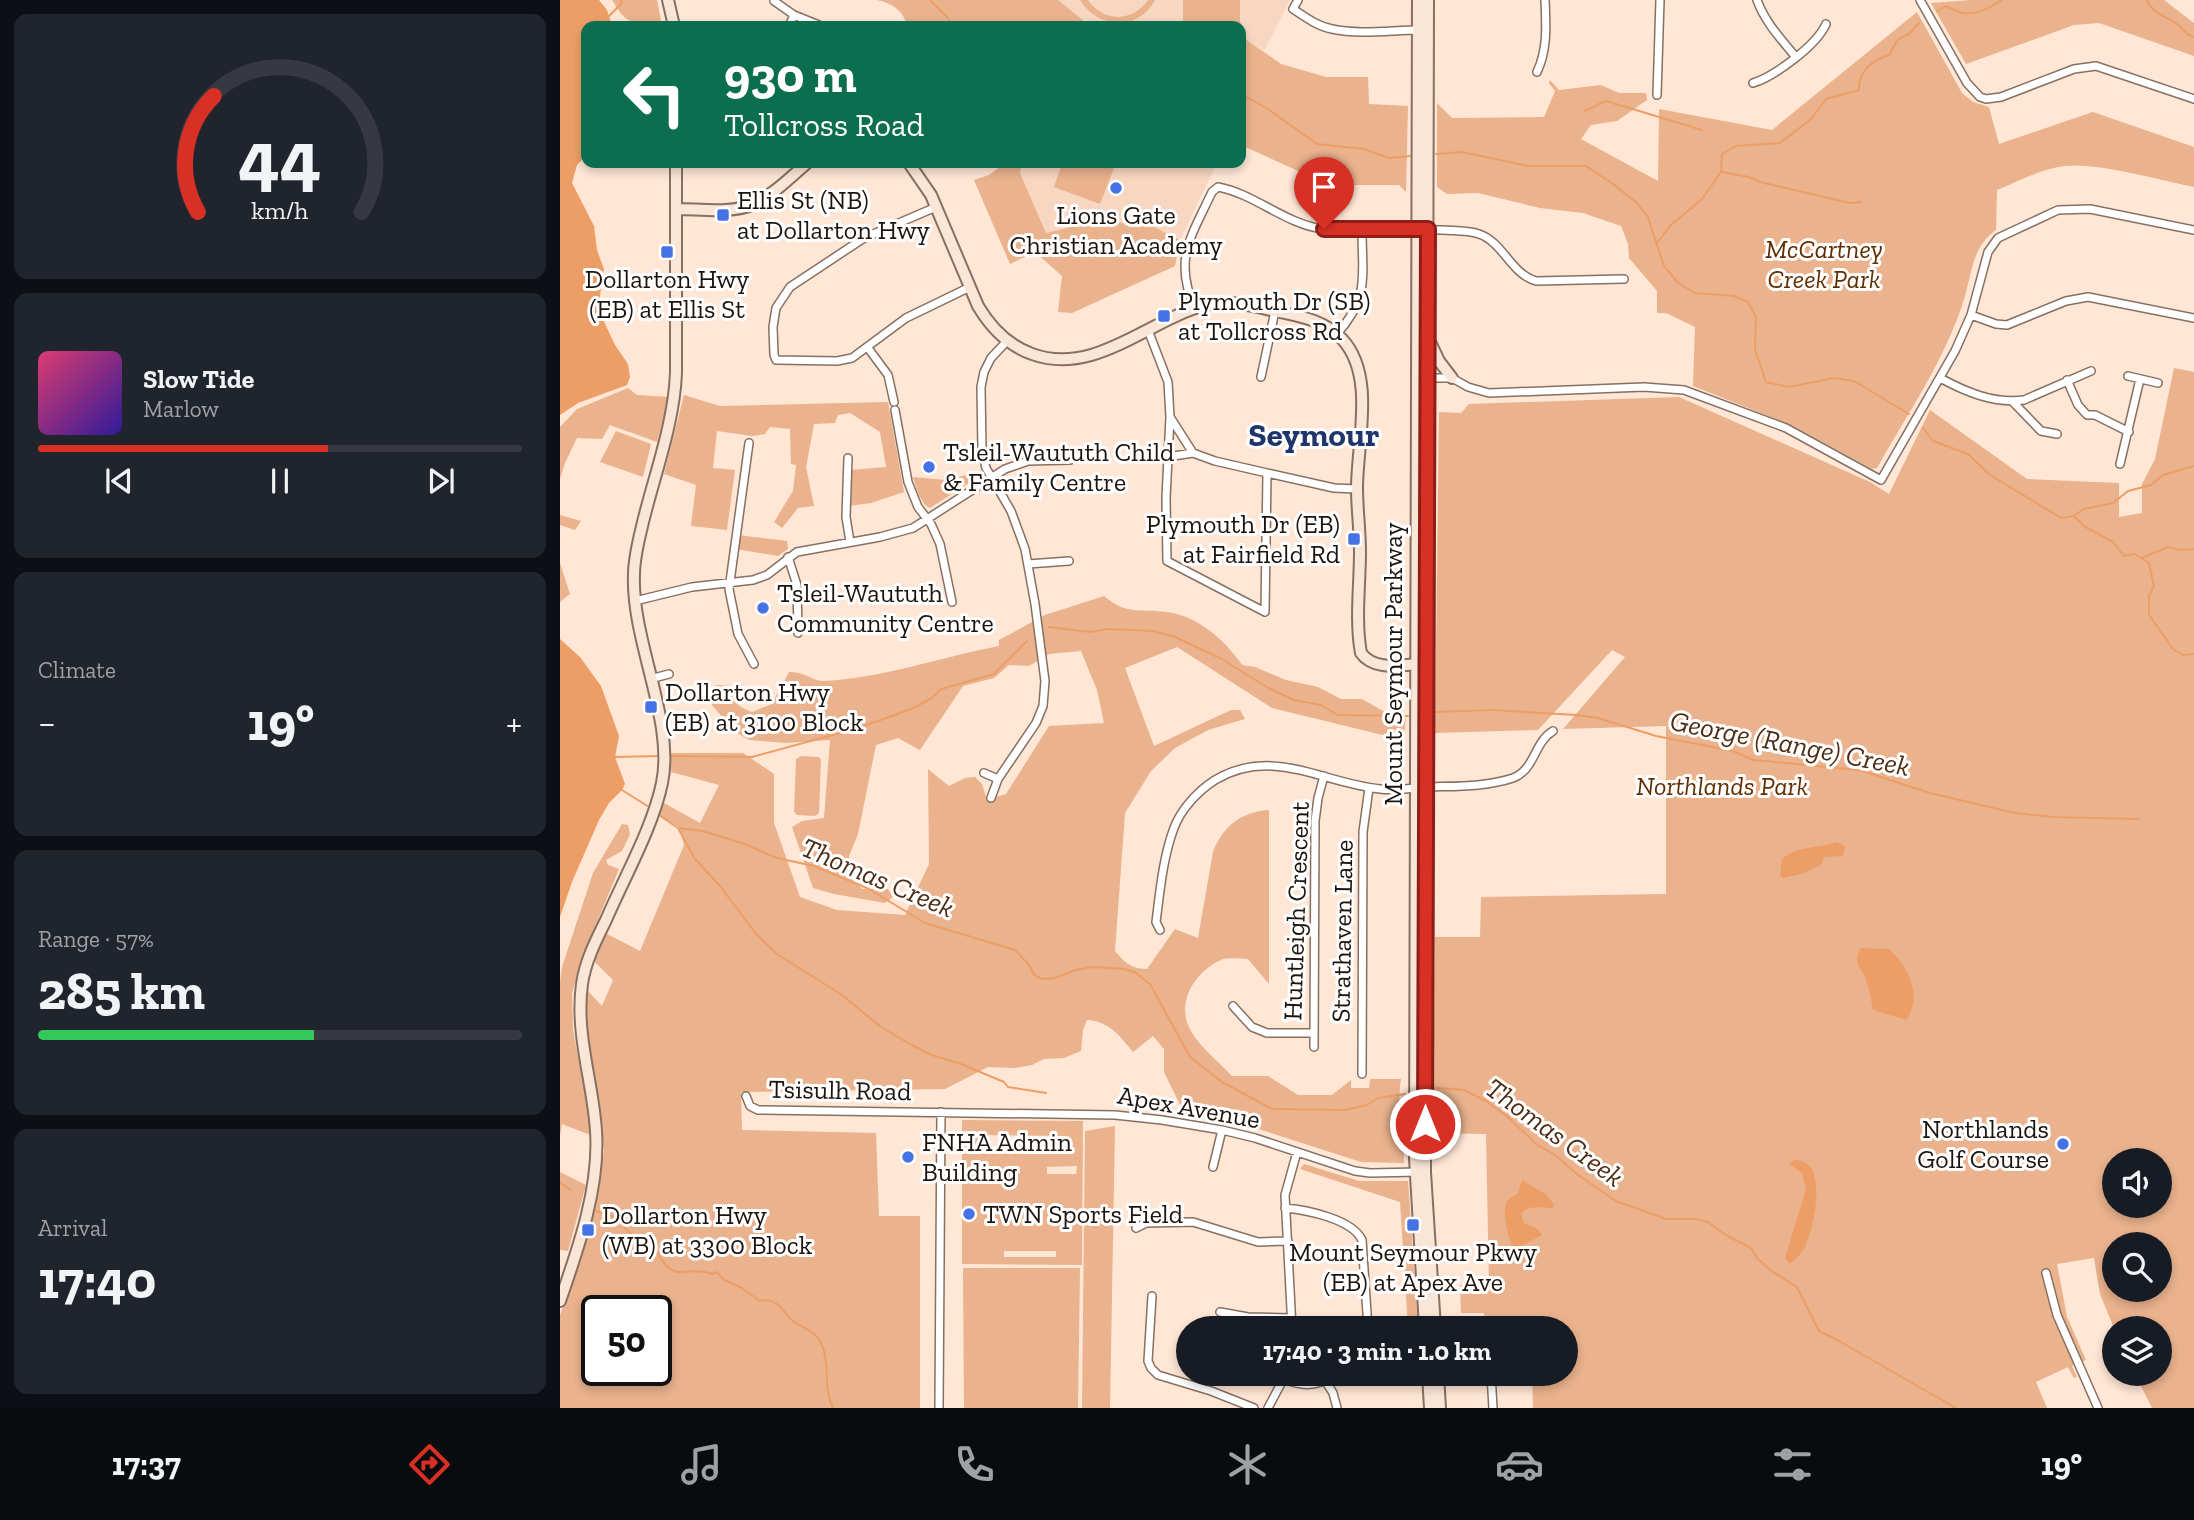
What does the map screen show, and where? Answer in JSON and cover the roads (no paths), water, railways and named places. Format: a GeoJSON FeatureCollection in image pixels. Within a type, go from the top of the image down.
{"type":"FeatureCollection","features":[{"type":"Feature","properties":{"kind":"street"},"geometry":{"type":"LineString","coordinates":[[668,0],[673,21]]}},
{"type":"Feature","properties":{"kind":"street"},"geometry":{"type":"LineString","coordinates":[[1298,0],[1293,9],[1311,21],[1331,29],[1423,30]]}},
{"type":"Feature","properties":{"kind":"street","name":"Mount Seymour Parkway"},"geometry":{"type":"LineString","coordinates":[[1418,0],[1423,30]]}},
{"type":"Feature","properties":{"kind":"street","name":"Mount Seymour Parkway"},"geometry":{"type":"LineString","coordinates":[[1425,1316],[1420,1172],[1422,229],[1423,30],[1428,0]]}},
{"type":"Feature","properties":{"kind":"street"},"geometry":{"type":"LineString","coordinates":[[1538,72],[1545,46],[1545,0]]}},
{"type":"Feature","properties":{"kind":"street"},"geometry":{"type":"LineString","coordinates":[[1657,95],[1660,0]]}},
{"type":"Feature","properties":{"kind":"street"},"geometry":{"type":"LineString","coordinates":[[1758,0],[1766,19],[1795,56]]}},
{"type":"Feature","properties":{"kind":"street"},"geometry":{"type":"LineString","coordinates":[[1920,0],[1967,83],[1980,97],[2001,97],[2074,69],[2095,66],[2194,99]]}},
{"type":"Feature","properties":{"kind":"street"},"geometry":{"type":"LineString","coordinates":[[775,1],[794,15],[809,21]]}},
{"type":"Feature","properties":{"kind":"street"},"geometry":{"type":"LineString","coordinates":[[791,21],[794,15]]}},
{"type":"Feature","properties":{"kind":"street"},"geometry":{"type":"LineString","coordinates":[[1753,83],[1773,74],[1822,34],[1826,24]]}},
{"type":"Feature","properties":{"kind":"street"},"geometry":{"type":"LineString","coordinates":[[560,1301],[590,1201],[596,1166],[596,1127],[580,1023],[582,981],[600,933],[652,816],[662,783],[663,741],[635,601],[634,574],[638,544],[674,405],[676,168]]}},
{"type":"Feature","properties":{"kind":"street"},"geometry":{"type":"LineString","coordinates":[[676,209],[726,209],[747,206],[759,201],[797,168]]}},
{"type":"Feature","properties":{"kind":"street"},"geometry":{"type":"LineString","coordinates":[[913,168],[925,183],[987,321],[1007,341],[1035,355],[1065,360],[1093,355],[1214,303],[1275,311],[1313,320],[1337,334],[1353,354],[1360,375],[1357,489],[1360,520],[1361,653],[1370,662],[1379,664],[1421,664]]}},
{"type":"Feature","properties":{"kind":"street"},"geometry":{"type":"LineString","coordinates":[[1195,309],[1184,271],[1184,259],[1209,198],[1218,187],[1307,226],[1324,229],[1469,231],[1484,235],[1523,275],[1536,281],[1624,279]]}},
{"type":"Feature","properties":{"kind":"street"},"geometry":{"type":"LineString","coordinates":[[936,207],[850,245],[790,287],[779,301],[773,327],[776,360],[845,360],[868,348],[905,318],[970,287]]}},
{"type":"Feature","properties":{"kind":"street"},"geometry":{"type":"LineString","coordinates":[[1423,378],[1451,378],[1468,387],[1489,393],[1644,387],[1684,390],[1786,428],[1881,480],[1940,378],[1971,315],[1992,244],[2008,232],[2058,210],[2090,209],[2194,230]]}},
{"type":"Feature","properties":{"kind":"street","name":"Mount Seymour Parkway"},"geometry":{"type":"LineString","coordinates":[[1422,229],[1429,339],[1423,378]]}},
{"type":"Feature","properties":{"kind":"street"},"geometry":{"type":"LineString","coordinates":[[1337,334],[1354,313],[1360,300],[1362,230]]}},
{"type":"Feature","properties":{"kind":"street"},"geometry":{"type":"LineString","coordinates":[[1971,315],[2007,325],[2066,301],[2092,297],[2194,317]]}},
{"type":"Feature","properties":{"kind":"street"},"geometry":{"type":"LineString","coordinates":[[1261,377],[1275,311]]}},
{"type":"Feature","properties":{"kind":"street"},"geometry":{"type":"LineString","coordinates":[[1147,330],[1168,382],[1170,417],[1167,457],[1167,561],[1265,612],[1267,473]]}},
{"type":"Feature","properties":{"kind":"street"},"geometry":{"type":"LineString","coordinates":[[1429,339],[1451,378]]}},
{"type":"Feature","properties":{"kind":"street"},"geometry":{"type":"LineString","coordinates":[[991,798],[998,779],[1036,723],[1043,706],[1045,681],[1028,564],[1015,521],[983,461],[981,405],[984,372],[1007,341]]}},
{"type":"Feature","properties":{"kind":"street"},"geometry":{"type":"LineString","coordinates":[[868,348],[888,375],[908,482],[943,553],[952,602]]}},
{"type":"Feature","properties":{"kind":"street"},"geometry":{"type":"LineString","coordinates":[[1940,378],[1970,394],[2013,402],[2024,400],[2091,371]]}},
{"type":"Feature","properties":{"kind":"street"},"geometry":{"type":"LineString","coordinates":[[2127,376],[2158,383]]}},
{"type":"Feature","properties":{"kind":"street"},"geometry":{"type":"LineString","coordinates":[[2120,464],[2140,379]]}},
{"type":"Feature","properties":{"kind":"street"},"geometry":{"type":"LineString","coordinates":[[2067,380],[2078,405],[2087,415],[2095,415],[2129,432]]}},
{"type":"Feature","properties":{"kind":"street"},"geometry":{"type":"LineString","coordinates":[[2013,402],[2041,431],[2057,435]]}},
{"type":"Feature","properties":{"kind":"street"},"geometry":{"type":"LineString","coordinates":[[1170,417],[1193,453]]}},
{"type":"Feature","properties":{"kind":"street"},"geometry":{"type":"LineString","coordinates":[[749,443],[729,589],[736,625],[754,664]]}},
{"type":"Feature","properties":{"kind":"street"},"geometry":{"type":"LineString","coordinates":[[1167,457],[1193,453],[1215,461],[1334,488],[1357,489]]}},
{"type":"Feature","properties":{"kind":"street"},"geometry":{"type":"LineString","coordinates":[[848,458],[846,517],[850,542]]}},
{"type":"Feature","properties":{"kind":"street"},"geometry":{"type":"LineString","coordinates":[[635,601],[692,587],[761,578],[788,557],[802,551],[900,533],[928,520],[1005,469],[1028,461],[1070,460]]}},
{"type":"Feature","properties":{"kind":"street"},"geometry":{"type":"LineString","coordinates":[[788,557],[797,585],[798,634]]}},
{"type":"Feature","properties":{"kind":"street"},"geometry":{"type":"LineString","coordinates":[[1028,564],[1069,561]]}},
{"type":"Feature","properties":{"kind":"street"},"geometry":{"type":"LineString","coordinates":[[650,679],[669,674]]}},
{"type":"Feature","properties":{"kind":"street"},"geometry":{"type":"LineString","coordinates":[[1160,930],[1156,922],[1168,848],[1175,825],[1188,804],[1206,786],[1236,770],[1262,765],[1288,767],[1369,788],[1396,790],[1465,786],[1517,776],[1527,768],[1538,747],[1553,731]]}},
{"type":"Feature","properties":{"kind":"street"},"geometry":{"type":"LineString","coordinates":[[984,773],[998,779]]}},
{"type":"Feature","properties":{"kind":"street","name":"Huntleigh Crescent"},"geometry":{"type":"LineString","coordinates":[[1314,1047],[1315,821],[1324,776]]}},
{"type":"Feature","properties":{"kind":"street","name":"Strathaven Lane"},"geometry":{"type":"LineString","coordinates":[[1362,1074],[1363,832],[1369,788]]}},
{"type":"Feature","properties":{"kind":"street"},"geometry":{"type":"LineString","coordinates":[[1233,1006],[1252,1027],[1267,1033],[1313,1033]]}},
{"type":"Feature","properties":{"kind":"street","name":"Tsisulh Road"},"geometry":{"type":"LineString","coordinates":[[747,1096],[750,1106],[758,1110],[941,1112]]}},
{"type":"Feature","properties":{"kind":"street"},"geometry":{"type":"LineString","coordinates":[[939,1408],[941,1112]]}},
{"type":"Feature","properties":{"kind":"street","name":"Apex Avenue"},"geometry":{"type":"LineString","coordinates":[[941,1112],[1115,1115],[1222,1130],[1355,1171],[1420,1172]]}},
{"type":"Feature","properties":{"kind":"street"},"geometry":{"type":"LineString","coordinates":[[1213,1167],[1222,1130]]}},
{"type":"Feature","properties":{"kind":"street"},"geometry":{"type":"LineString","coordinates":[[1292,1316],[1285,1208],[1288,1181],[1297,1152]]}},
{"type":"Feature","properties":{"kind":"street","name":"Mount Seymour Parkway"},"geometry":{"type":"LineString","coordinates":[[1420,1172],[1434,1316]]}},
{"type":"Feature","properties":{"kind":"street"},"geometry":{"type":"LineString","coordinates":[[1285,1208],[1345,1223],[1358,1231],[1362,1240],[1367,1316]]}},
{"type":"Feature","properties":{"kind":"street"},"geometry":{"type":"LineString","coordinates":[[1136,1228],[1146,1223],[1193,1223],[1208,1225],[1258,1242],[1288,1241]]}},
{"type":"Feature","properties":{"kind":"street"},"geometry":{"type":"LineString","coordinates":[[2046,1273],[2057,1315],[2098,1408]]}},
{"type":"Feature","properties":{"kind":"street"},"geometry":{"type":"LineString","coordinates":[[1152,1296],[1148,1361],[1151,1368],[1158,1375],[1254,1408]]}},
{"type":"Feature","properties":{"kind":"street"},"geometry":{"type":"LineString","coordinates":[[1220,1312],[1244,1316]]}},
{"type":"Feature","properties":{"kind":"street"},"geometry":{"type":"LineString","coordinates":[[1268,1408],[1280,1386]]}},
{"type":"Feature","properties":{"kind":"street"},"geometry":{"type":"LineString","coordinates":[[1329,1386],[1338,1408]]}},
{"type":"Feature","properties":{"kind":"street"},"geometry":{"type":"LineString","coordinates":[[1429,1386],[1430,1408]]}},
{"type":"Feature","properties":{"kind":"street"},"geometry":{"type":"LineString","coordinates":[[1439,1386],[1440,1408]]}},
{"type":"Feature","properties":{"kind":"street"},"geometry":{"type":"LineString","coordinates":[[1492,1386],[1493,1408]]}},
{"type":"Feature","properties":{"kind":"waterway"},"geometry":{"type":"LineString","coordinates":[[609,16],[621,4],[621,0]]}},
{"type":"Feature","properties":{"kind":"waterway"},"geometry":{"type":"LineString","coordinates":[[930,0],[949,21]]}},
{"type":"Feature","properties":{"kind":"waterway"},"geometry":{"type":"LineString","coordinates":[[1937,11],[1946,6],[1961,12],[1974,13],[2002,0]]}},
{"type":"Feature","properties":{"kind":"waterway"},"geometry":{"type":"LineString","coordinates":[[2147,0],[2156,11],[2194,37]]}},
{"type":"Feature","properties":{"kind":"waterway"},"geometry":{"type":"LineString","coordinates":[[1656,244],[1671,225],[1702,199],[1721,172],[1722,154],[1736,146],[1780,143],[1811,119],[1826,99],[1859,90],[1861,78],[1867,68],[1889,55],[1898,39],[1909,34],[1919,23]]}},
{"type":"Feature","properties":{"kind":"waterway"},"geometry":{"type":"LineString","coordinates":[[1246,97],[1317,144],[1364,149],[1389,158],[1410,156]]}},
{"type":"Feature","properties":{"kind":"waterway"},"geometry":{"type":"LineString","coordinates":[[1585,111],[1606,101],[1702,130]]}},
{"type":"Feature","properties":{"kind":"waterway"},"geometry":{"type":"LineString","coordinates":[[1436,154],[1462,152],[1528,166],[1586,166],[1637,203],[1648,217],[1664,266],[1678,283],[1695,293],[1734,296],[1748,302],[1756,317],[1755,350],[1766,382],[1789,387],[1834,378],[1854,381],[1909,414]]}},
{"type":"Feature","properties":{"kind":"waterway"},"geometry":{"type":"LineString","coordinates":[[1722,172],[1850,203],[1861,202]]}},
{"type":"Feature","properties":{"kind":"waterway"},"geometry":{"type":"LineString","coordinates":[[1923,428],[1933,441],[1968,454],[1990,475],[2061,518],[2074,516],[2084,526],[2113,542],[2124,556],[2135,554],[2149,563],[2154,586],[2149,596],[2149,615],[2173,649],[2183,655],[2194,654]]}},
{"type":"Feature","properties":{"kind":"waterway"},"geometry":{"type":"LineString","coordinates":[[2075,515],[2084,509],[2113,503],[2128,491],[2151,485],[2163,475],[2194,466]]}},
{"type":"Feature","properties":{"kind":"waterway"},"geometry":{"type":"LineString","coordinates":[[2142,558],[2168,547],[2179,550],[2194,549]]}},
{"type":"Feature","properties":{"kind":"waterway","name":"George (Range) Creek"},"geometry":{"type":"LineString","coordinates":[[1049,627],[1090,632],[1108,629],[1153,631],[1175,637],[1220,658],[1270,689],[1294,700],[1321,705],[1338,715],[1408,716]]}},
{"type":"Feature","properties":{"kind":"waterway","name":"George (Range) Creek"},"geometry":{"type":"LineString","coordinates":[[669,756],[752,757],[858,728],[911,709],[932,698],[941,689],[994,674],[1027,641]]}},
{"type":"Feature","properties":{"kind":"waterway","name":"George (Range) Creek"},"geometry":{"type":"LineString","coordinates":[[1434,712],[1492,710],[1598,718],[1656,736],[1733,751],[1753,760],[1859,770],[1930,793],[2015,813],[2053,817],[2139,819]]}},
{"type":"Feature","properties":{"kind":"waterway","name":"George (Range) Creek"},"geometry":{"type":"LineString","coordinates":[[615,757],[660,756]]}},
{"type":"Feature","properties":{"kind":"waterway"},"geometry":{"type":"LineString","coordinates":[[622,790],[649,807]]}},
{"type":"Feature","properties":{"kind":"waterway"},"geometry":{"type":"LineString","coordinates":[[659,815],[678,828],[695,859],[720,886],[757,935],[777,954],[842,995],[881,1027],[929,1054],[961,1064],[1004,1082],[1008,1087],[1046,1093]]}},
{"type":"Feature","properties":{"kind":"waterway","name":"Thomas Creek"},"geometry":{"type":"LineString","coordinates":[[678,828],[702,831],[742,843],[777,858],[814,866],[869,889],[925,923],[1015,950],[1034,975],[1042,979],[1093,967],[1125,969],[1136,973],[1150,984],[1190,1057],[1222,1082],[1272,1109],[1345,1110],[1367,1105],[1378,1098],[1405,1094]]}},
{"type":"Feature","properties":{"kind":"waterway","name":"Thomas Creek"},"geometry":{"type":"LineString","coordinates":[[1437,1088],[1464,1090],[1486,1101],[1508,1117],[1536,1144],[1616,1201],[1666,1219],[1708,1222],[1751,1248],[1770,1270],[1797,1287],[1819,1331],[1956,1408]]}},
{"type":"Feature","properties":{"kind":"waterway"},"geometry":{"type":"LineString","coordinates":[[560,1183],[571,1190]]}},
{"type":"Feature","properties":{"kind":"waterway"},"geometry":{"type":"LineString","coordinates":[[597,1211],[612,1216],[643,1245],[654,1247],[662,1260],[674,1271],[717,1272],[724,1280],[760,1301],[774,1302],[794,1322],[815,1335],[825,1354],[828,1391],[833,1408]]}},
{"type":"Feature","properties":{"kind":"place","name":"Lions Gate Christian Academy"},"geometry":{"type":"Point","coordinates":[1116,188]}},
{"type":"Feature","properties":{"kind":"place","name":"Ellis St (NB) at Dollarton Hwy"},"geometry":{"type":"Point","coordinates":[723,215]}},
{"type":"Feature","properties":{"kind":"place","name":"Dollarton Hwy (EB) at Ellis St"},"geometry":{"type":"Point","coordinates":[667,252]}},
{"type":"Feature","properties":{"kind":"place","name":"Plymouth Dr (SB) at Tollcross Rd"},"geometry":{"type":"Point","coordinates":[1164,316]}},
{"type":"Feature","properties":{"kind":"place","name":"Tsleil-Waututh Child & Family Centre"},"geometry":{"type":"Point","coordinates":[929,467]}},
{"type":"Feature","properties":{"kind":"place","name":"Plymouth Dr (EB) at Fairfield Rd"},"geometry":{"type":"Point","coordinates":[1354,539]}},
{"type":"Feature","properties":{"kind":"place","name":"Tsleil-Waututh Community Centre"},"geometry":{"type":"Point","coordinates":[763,608]}},
{"type":"Feature","properties":{"kind":"place","name":"Dollarton Hwy (EB) at 3100 Block"},"geometry":{"type":"Point","coordinates":[651,707]}},
{"type":"Feature","properties":{"kind":"place","name":"Northlands Golf Course"},"geometry":{"type":"Point","coordinates":[2063,1144]}},
{"type":"Feature","properties":{"kind":"place","name":"FNHA Admin Building"},"geometry":{"type":"Point","coordinates":[908,1157]}},
{"type":"Feature","properties":{"kind":"place","name":"TWN Sports Field"},"geometry":{"type":"Point","coordinates":[969,1214]}},
{"type":"Feature","properties":{"kind":"place","name":"Mount Seymour Pkwy (EB) at Apex Ave"},"geometry":{"type":"Point","coordinates":[1413,1225]}},
{"type":"Feature","properties":{"kind":"place","name":"Dollarton Hwy (WB) at 3300 Block"},"geometry":{"type":"Point","coordinates":[588,1230]}},
{"type":"Feature","properties":{"kind":"district","name":"Seymour"},"geometry":{"type":"Point","coordinates":[1314,434]}},
{"type":"Feature","properties":{"kind":"park label","name":"McCartney Creek Park"},"geometry":{"type":"Point","coordinates":[1824,264]}},
{"type":"Feature","properties":{"kind":"park label","name":"Northlands Park"},"geometry":{"type":"Point","coordinates":[1722,786]}}]}
